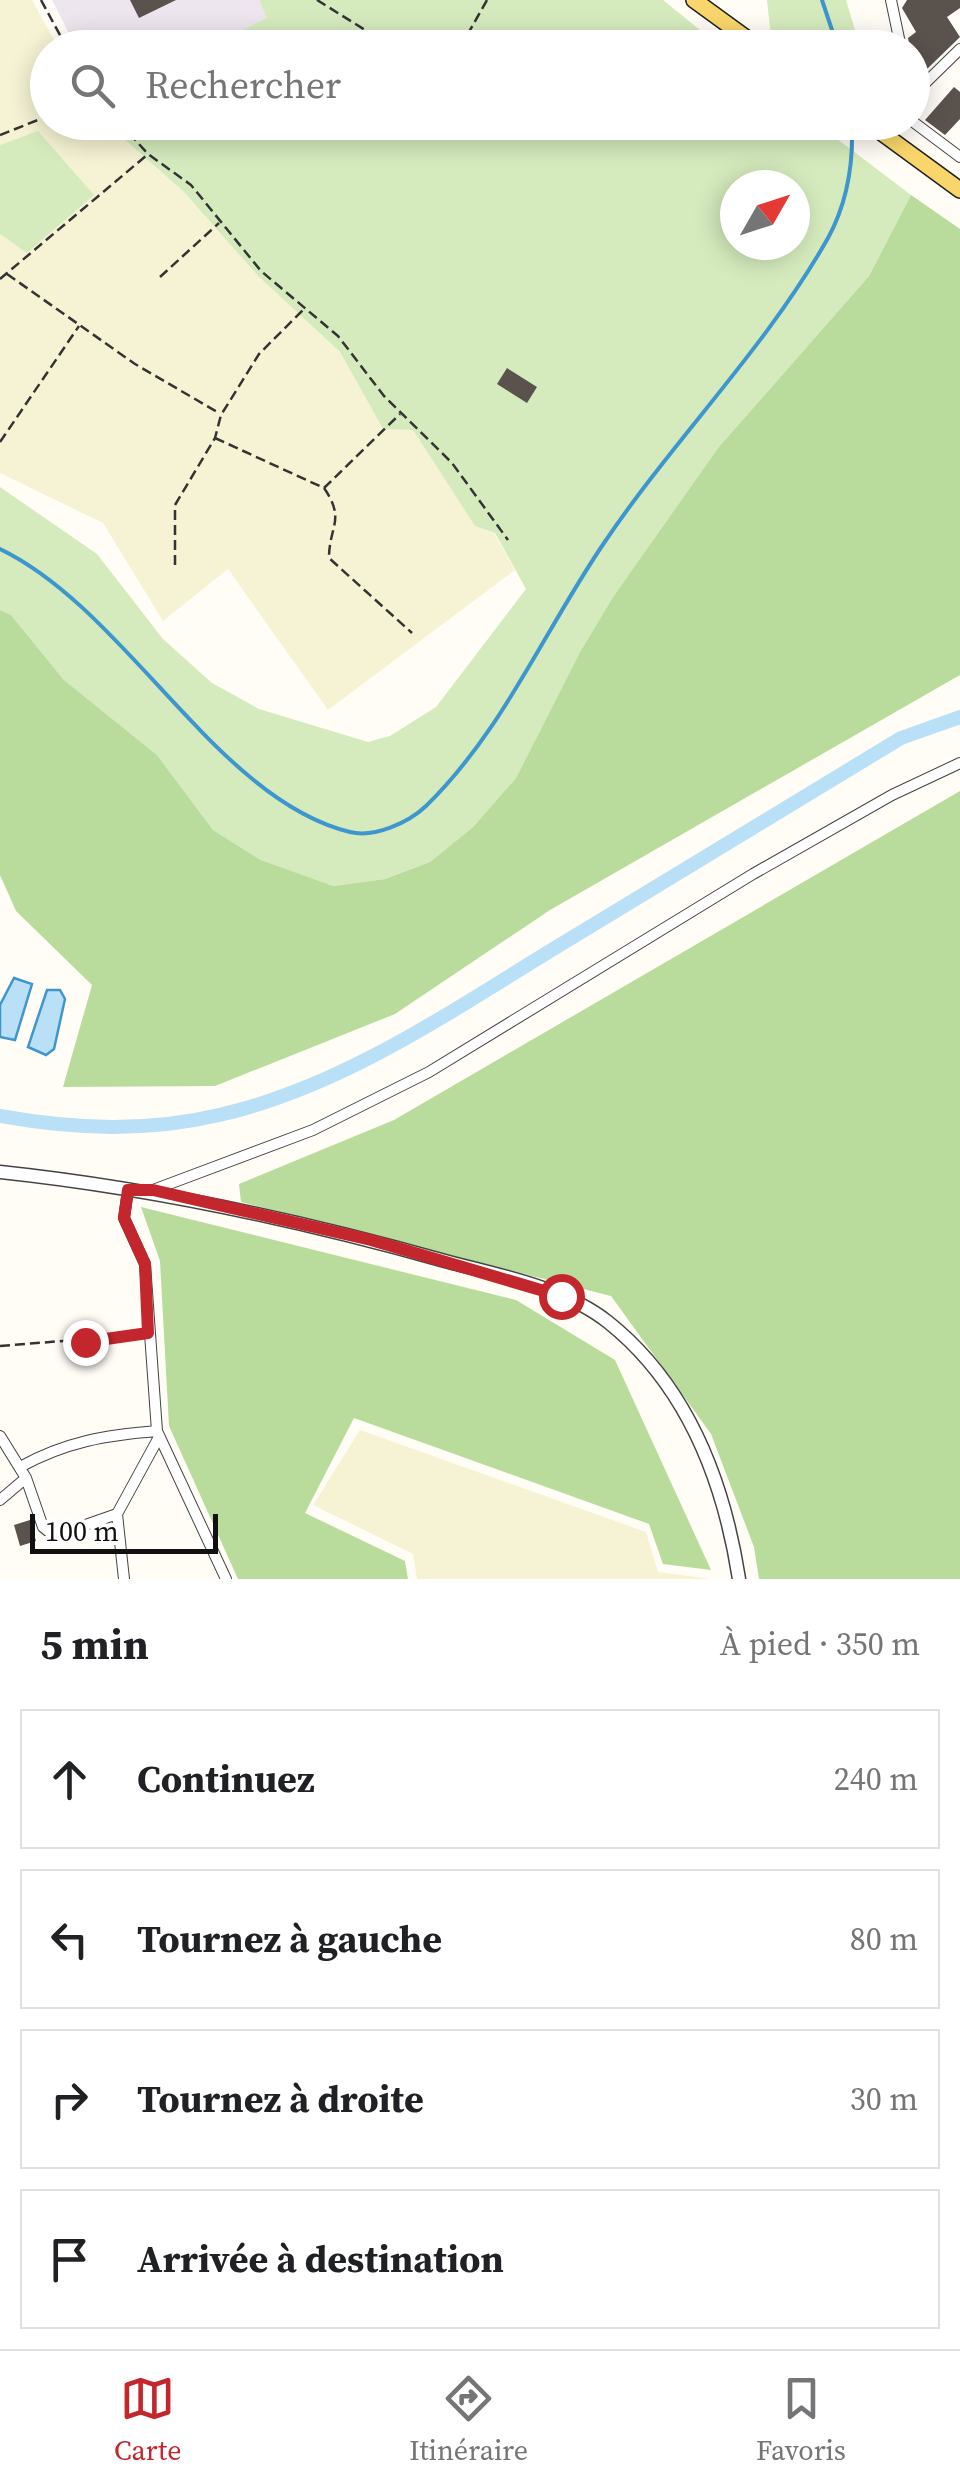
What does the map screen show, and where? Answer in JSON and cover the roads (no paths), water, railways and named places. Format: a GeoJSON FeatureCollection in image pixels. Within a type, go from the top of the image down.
{"type":"FeatureCollection","features":[{"type":"Feature","properties":{"kind":"main road"},"geometry":{"type":"LineString","coordinates":[[694,0],[735,30]]}},
{"type":"Feature","properties":{"kind":"main road"},"geometry":{"type":"LineString","coordinates":[[896,140],[960,190]]}},
{"type":"Feature","properties":{"kind":"street"},"geometry":{"type":"LineString","coordinates":[[891,0],[897,30]]}},
{"type":"Feature","properties":{"kind":"street"},"geometry":{"type":"LineString","coordinates":[[930,78],[960,49]]}},
{"type":"Feature","properties":{"kind":"street"},"geometry":{"type":"LineString","coordinates":[[930,134],[960,157]]}},
{"type":"Feature","properties":{"kind":"street"},"geometry":{"type":"LineString","coordinates":[[153,1190],[312,1130],[429,1072],[753,874],[892,795],[960,763]]}},
{"type":"Feature","properties":{"kind":"street"},"geometry":{"type":"LineString","coordinates":[[0,1172],[153,1190],[493,1274],[561,1296],[604,1319],[644,1356],[696,1432],[722,1496],[740,1579]]}},
{"type":"Feature","properties":{"kind":"street"},"geometry":{"type":"LineString","coordinates":[[128,1190],[124,1218],[145,1264],[158,1434],[226,1579]]}},
{"type":"Feature","properties":{"kind":"street"},"geometry":{"type":"LineString","coordinates":[[0,1500],[23,1472],[54,1448],[84,1439],[158,1434]]}},
{"type":"Feature","properties":{"kind":"street"},"geometry":{"type":"LineString","coordinates":[[124,1579],[118,1514],[158,1434]]}},
{"type":"Feature","properties":{"kind":"street"},"geometry":{"type":"LineString","coordinates":[[0,1437],[23,1472],[43,1526],[54,1536],[118,1514]]}},
{"type":"Feature","properties":{"kind":"water"},"geometry":{"type":"Polygon","coordinates":[[[14,978],[32,984],[15,1040],[0,1037],[0,1005],[14,978]]]}},
{"type":"Feature","properties":{"kind":"water"},"geometry":{"type":"Polygon","coordinates":[[[47,990],[60,990],[65,999],[54,1049],[46,1055],[28,1047],[47,990]]]}},
{"type":"Feature","properties":{"kind":"waterway"},"geometry":{"type":"LineString","coordinates":[[822,0],[832,30]]}},
{"type":"Feature","properties":{"kind":"waterway"},"geometry":{"type":"LineString","coordinates":[[0,549],[46,577],[90,614],[214,744],[257,783],[302,813],[350,832],[369,833],[400,823],[426,806],[478,746],[604,543],[803,278],[840,212],[850,171],[852,140]]}},
{"type":"Feature","properties":{"kind":"waterway"},"geometry":{"type":"LineString","coordinates":[[0,1116],[82,1126],[165,1124],[219,1115],[307,1087],[432,1023],[901,738],[960,717]]}}]}
